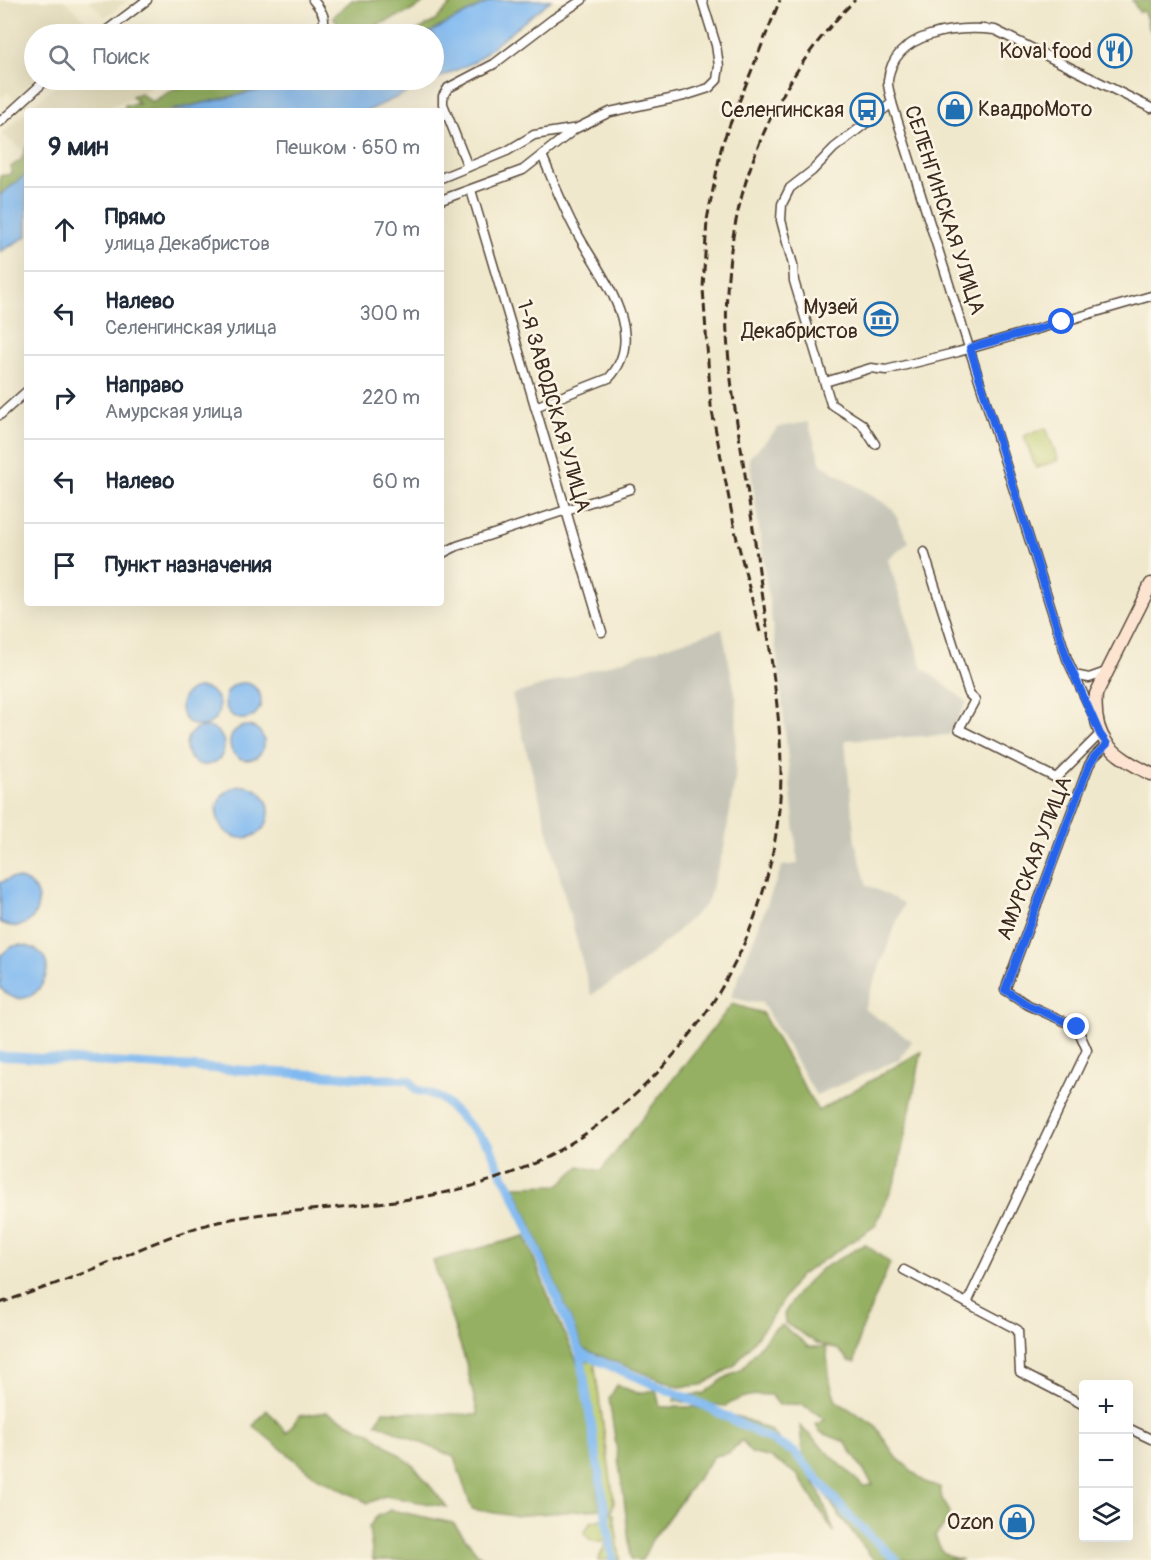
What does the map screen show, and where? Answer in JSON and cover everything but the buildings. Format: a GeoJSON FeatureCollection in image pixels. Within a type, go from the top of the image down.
{"type":"FeatureCollection","features":[{"type":"Feature","properties":{"kind":"main road"},"geometry":{"type":"LineString","coordinates":[[1151,584],[1096,694],[1095,711],[1101,734],[1124,760],[1151,774]]}},
{"type":"Feature","properties":{"kind":"street"},"geometry":{"type":"LineString","coordinates":[[115,24],[147,0]]}},
{"type":"Feature","properties":{"kind":"street"},"geometry":{"type":"LineString","coordinates":[[313,0],[324,12],[325,24]]}},
{"type":"Feature","properties":{"kind":"street"},"geometry":{"type":"LineString","coordinates":[[468,167],[443,104],[442,96],[448,88],[494,64],[582,0]]}},
{"type":"Feature","properties":{"kind":"street"},"geometry":{"type":"LineString","coordinates":[[444,199],[523,170],[575,129],[610,112],[706,89],[717,80],[720,66],[702,0]]}},
{"type":"Feature","properties":{"kind":"street","name":"СЕЛЕНГИНСКАЯ УЛИЦА"},"geometry":{"type":"LineString","coordinates":[[1101,734],[1064,650],[970,348],[889,105],[888,81],[900,51],[922,38],[951,29],[971,27],[995,30],[1020,41],[1151,108]]}},
{"type":"Feature","properties":{"kind":"street"},"geometry":{"type":"LineString","coordinates":[[0,123],[35,90]]}},
{"type":"Feature","properties":{"kind":"street"},"geometry":{"type":"LineString","coordinates":[[875,444],[862,424],[831,404],[794,281],[793,265],[781,220],[782,204],[790,188],[812,171],[834,148],[889,105]]}},
{"type":"Feature","properties":{"kind":"street"},"geometry":{"type":"LineString","coordinates":[[444,177],[507,151],[534,135],[575,129]]}},
{"type":"Feature","properties":{"kind":"street"},"geometry":{"type":"LineString","coordinates":[[535,407],[609,378],[618,369],[625,330],[607,281],[588,253],[567,213],[542,155]]}},
{"type":"Feature","properties":{"kind":"street","name":"1-Я ЗАВОДСКАЯ УЛИЦА"},"geometry":{"type":"LineString","coordinates":[[471,190],[602,632]]}},
{"type":"Feature","properties":{"kind":"street"},"geometry":{"type":"LineString","coordinates":[[825,382],[871,368],[886,370],[970,348],[1151,296]]}},
{"type":"Feature","properties":{"kind":"street"},"geometry":{"type":"LineString","coordinates":[[0,415],[24,394]]}},
{"type":"Feature","properties":{"kind":"street"},"geometry":{"type":"LineString","coordinates":[[444,552],[457,546],[630,489]]}},
{"type":"Feature","properties":{"kind":"street"},"geometry":{"type":"LineString","coordinates":[[924,552],[969,694],[975,699],[959,729],[1056,778],[1101,734]]}},
{"type":"Feature","properties":{"kind":"street"},"geometry":{"type":"LineString","coordinates":[[1074,675],[1089,678],[1106,672]]}},
{"type":"Feature","properties":{"kind":"street","name":"АМУРСКАЯ УЛИЦА"},"geometry":{"type":"LineString","coordinates":[[967,1303],[1087,1050],[1077,1027],[1028,1005],[1005,990],[1101,734]]}},
{"type":"Feature","properties":{"kind":"street"},"geometry":{"type":"LineString","coordinates":[[904,1270],[1018,1329],[1020,1372],[1079,1403]]}},
{"type":"Feature","properties":{"kind":"street"},"geometry":{"type":"LineString","coordinates":[[1133,1430],[1151,1439]]}},
{"type":"Feature","properties":{"kind":"shaded area"},"geometry":{"type":"Polygon","coordinates":[[[0,0],[64,0],[87,22],[85,24],[24,24],[25,90],[15,100],[7,92],[0,98],[0,0]]]}},
{"type":"Feature","properties":{"kind":"shaded area"},"geometry":{"type":"Polygon","coordinates":[[[88,0],[128,0],[105,17],[88,0]]]}},
{"type":"Feature","properties":{"kind":"shaded area"},"geometry":{"type":"Polygon","coordinates":[[[51,90],[148,90],[108,108],[30,108],[51,90]]]}},
{"type":"Feature","properties":{"kind":"shaded area"},"geometry":{"type":"Polygon","coordinates":[[[24,113],[24,148],[22,150],[2,134],[24,113]]]}},
{"type":"Feature","properties":{"kind":"shaded area"},"geometry":{"type":"Polygon","coordinates":[[[808,422],[821,464],[892,508],[909,542],[888,560],[923,668],[967,702],[949,735],[845,740],[855,842],[867,885],[904,903],[864,1009],[912,1041],[900,1059],[816,1095],[761,1001],[754,1003],[731,997],[782,866],[798,864],[780,678],[749,458],[779,427],[808,422]]]}},
{"type":"Feature","properties":{"kind":"shaded area"},"geometry":{"type":"Polygon","coordinates":[[[722,629],[737,702],[735,780],[724,848],[707,903],[632,970],[591,995],[512,695],[722,629]]]}},
{"type":"Feature","properties":{"kind":"green space"},"geometry":{"type":"Polygon","coordinates":[[[352,0],[428,0],[411,11],[380,24],[339,24],[333,17],[352,0]]]}},
{"type":"Feature","properties":{"kind":"green space"},"geometry":{"type":"Polygon","coordinates":[[[455,0],[492,0],[444,25],[429,24],[455,0]]]}},
{"type":"Feature","properties":{"kind":"green space"},"geometry":{"type":"Polygon","coordinates":[[[1132,0],[1151,0],[1151,31],[1143,11],[1139,12],[1132,0]]]}},
{"type":"Feature","properties":{"kind":"green space"},"geometry":{"type":"Polygon","coordinates":[[[172,90],[260,90],[182,108],[125,108],[125,105],[139,104],[132,96],[140,93],[152,102],[172,90]]]}},
{"type":"Feature","properties":{"kind":"green space"},"geometry":{"type":"Polygon","coordinates":[[[24,152],[24,176],[0,195],[0,176],[11,174],[11,167],[21,160],[24,152]]]}},
{"type":"Feature","properties":{"kind":"green space"},"geometry":{"type":"Polygon","coordinates":[[[1046,428],[1058,460],[1036,468],[1024,436],[1046,428]]]}},
{"type":"Feature","properties":{"kind":"green space"},"geometry":{"type":"Polygon","coordinates":[[[732,1004],[762,1013],[818,1111],[922,1051],[896,1179],[875,1226],[799,1276],[767,1324],[734,1366],[702,1385],[679,1387],[583,1349],[515,1186],[559,1185],[580,1166],[601,1171],[732,1004]]]}},
{"type":"Feature","properties":{"kind":"green space"},"geometry":{"type":"Polygon","coordinates":[[[525,1236],[577,1362],[585,1393],[600,1509],[513,1516],[472,1509],[454,1457],[376,1423],[383,1411],[478,1415],[466,1363],[433,1261],[525,1236]]]}},
{"type":"Feature","properties":{"kind":"green space"},"geometry":{"type":"Polygon","coordinates":[[[865,1244],[890,1263],[860,1334],[855,1362],[849,1361],[839,1350],[817,1343],[785,1323],[784,1314],[798,1292],[821,1269],[865,1244]]]}},
{"type":"Feature","properties":{"kind":"green space"},"geometry":{"type":"Polygon","coordinates":[[[782,1325],[808,1347],[826,1347],[830,1382],[836,1401],[875,1425],[895,1456],[925,1482],[940,1487],[942,1499],[950,1512],[945,1525],[935,1536],[945,1554],[963,1560],[874,1560],[837,1512],[803,1459],[800,1426],[863,1486],[873,1485],[845,1442],[820,1432],[816,1424],[825,1420],[808,1408],[798,1404],[779,1405],[771,1395],[748,1396],[726,1406],[674,1401],[675,1396],[703,1394],[723,1379],[742,1369],[772,1331],[782,1325]]]}},
{"type":"Feature","properties":{"kind":"green space"},"geometry":{"type":"Polygon","coordinates":[[[594,1361],[614,1502],[611,1512],[614,1515],[620,1560],[598,1560],[608,1539],[595,1542],[584,1533],[591,1522],[606,1518],[609,1514],[585,1362],[594,1361]]]}},
{"type":"Feature","properties":{"kind":"green space"},"geometry":{"type":"Polygon","coordinates":[[[617,1385],[637,1393],[656,1390],[660,1407],[695,1407],[742,1418],[770,1430],[805,1467],[820,1493],[834,1532],[797,1474],[771,1458],[751,1453],[742,1440],[729,1453],[714,1456],[652,1540],[642,1560],[631,1560],[609,1399],[617,1385]]]}},
{"type":"Feature","properties":{"kind":"green space"},"geometry":{"type":"Polygon","coordinates":[[[267,1410],[287,1433],[299,1416],[327,1412],[370,1433],[413,1465],[447,1507],[385,1496],[368,1503],[315,1476],[253,1426],[267,1410]]]}},
{"type":"Feature","properties":{"kind":"green space"},"geometry":{"type":"Polygon","coordinates":[[[391,1510],[453,1523],[483,1560],[373,1560],[369,1527],[376,1517],[391,1510]]]}},
{"type":"Feature","properties":{"kind":"water"},"geometry":{"type":"Polygon","coordinates":[[[492,0],[551,0],[474,62],[444,76],[444,25],[492,0]]]}},
{"type":"Feature","properties":{"kind":"water"},"geometry":{"type":"Polygon","coordinates":[[[260,90],[413,90],[374,108],[182,108],[260,90]]]}},
{"type":"Feature","properties":{"kind":"water"},"geometry":{"type":"Polygon","coordinates":[[[24,176],[24,238],[0,252],[0,195],[24,176]]]}},
{"type":"Feature","properties":{"kind":"water"},"geometry":{"type":"Polygon","coordinates":[[[243,683],[256,688],[261,701],[256,714],[243,719],[230,714],[225,701],[230,688],[243,683]]]}},
{"type":"Feature","properties":{"kind":"water"},"geometry":{"type":"Polygon","coordinates":[[[200,688],[213,694],[219,707],[213,720],[200,726],[187,720],[181,707],[187,694],[200,688]]]}},
{"type":"Feature","properties":{"kind":"water"},"geometry":{"type":"Polygon","coordinates":[[[247,726],[259,731],[264,743],[259,755],[247,760],[235,755],[230,743],[235,731],[247,726]]]}},
{"type":"Feature","properties":{"kind":"water"},"geometry":{"type":"Polygon","coordinates":[[[205,727],[218,733],[224,746],[218,759],[205,765],[192,759],[186,746],[192,733],[205,727]]]}},
{"type":"Feature","properties":{"kind":"water"},"geometry":{"type":"Polygon","coordinates":[[[243,786],[253,788],[261,794],[267,802],[269,812],[267,822],[261,830],[253,836],[243,838],[233,836],[225,830],[219,822],[217,812],[219,802],[225,794],[233,788],[243,786]]]}},
{"type":"Feature","properties":{"kind":"water"},"geometry":{"type":"Polygon","coordinates":[[[11,878],[25,881],[34,888],[38,898],[37,908],[32,918],[24,924],[14,926],[0,922],[0,883],[11,878]]]}},
{"type":"Feature","properties":{"kind":"water"},"geometry":{"type":"Polygon","coordinates":[[[19,945],[36,950],[45,959],[47,971],[43,983],[35,993],[24,998],[12,997],[0,987],[0,956],[11,947],[19,945]]]}},
{"type":"Feature","properties":{"kind":"waterway"},"geometry":{"type":"LineString","coordinates":[[0,1056],[409,1080],[416,1090],[442,1099],[490,1146],[514,1195],[580,1353],[613,1560]]}},
{"type":"Feature","properties":{"kind":"waterway"},"geometry":{"type":"LineString","coordinates":[[580,1353],[706,1406],[794,1452],[851,1518],[896,1560]]}},
{"type":"Feature","properties":{"kind":"railway"},"geometry":{"type":"LineString","coordinates":[[760,632],[736,535],[711,406],[703,288],[707,220],[722,144],[780,0]]}},
{"type":"Feature","properties":{"kind":"railway"},"geometry":{"type":"LineString","coordinates":[[0,1303],[96,1268],[177,1234],[210,1224],[258,1215],[344,1207],[439,1194],[470,1187],[531,1165],[582,1136],[621,1107],[657,1073],[689,1037],[703,1017],[732,969],[755,918],[770,864],[781,788],[779,725],[774,683],[728,350],[726,311],[731,250],[738,210],[749,171],[781,97],[827,30],[855,0]]}},
{"type":"Feature","properties":{"kind":"place","name":"Koval food"},"geometry":{"type":"Point","coordinates":[1115,51]}},
{"type":"Feature","properties":{"kind":"place","name":"КвадроМото"},"geometry":{"type":"Point","coordinates":[955,109]}},
{"type":"Feature","properties":{"kind":"place","name":"Селенгинская"},"geometry":{"type":"Point","coordinates":[867,110]}},
{"type":"Feature","properties":{"kind":"place","name":"Музей Декабристов"},"geometry":{"type":"Point","coordinates":[881,319]}},
{"type":"Feature","properties":{"kind":"place","name":"Ozon"},"geometry":{"type":"Point","coordinates":[1017,1522]}},
{"type":"Feature","properties":{"kind":"route"},"geometry":{"type":"LineString","coordinates":[[1062,322],[970,348],[1067,659],[1100,734],[1107,744],[1089,765],[1005,990],[1028,1005],[1077,1027]]}}]}
